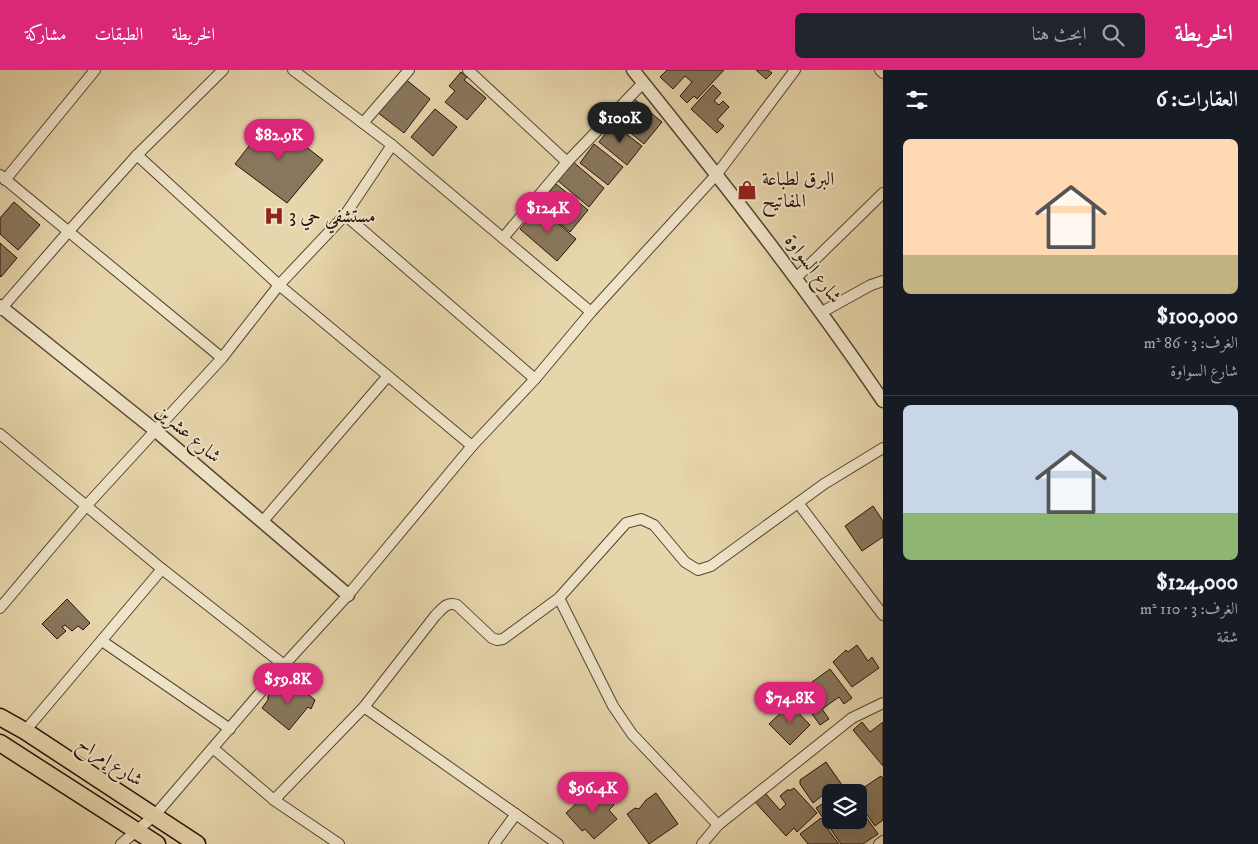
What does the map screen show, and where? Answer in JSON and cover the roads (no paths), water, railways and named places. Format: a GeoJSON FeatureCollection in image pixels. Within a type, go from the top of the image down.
{"type":"FeatureCollection","features":[{"type":"Feature","properties":{"kind":"main road","name":"شارع إمراح"},"geometry":{"type":"LineString","coordinates":[[0,718],[25,731],[197,844]]}},
{"type":"Feature","properties":{"kind":"main road"},"geometry":{"type":"LineString","coordinates":[[0,743],[157,844]]}},
{"type":"Feature","properties":{"kind":"street"},"geometry":{"type":"LineString","coordinates":[[95,70],[2,178],[69,230],[222,358]]}},
{"type":"Feature","properties":{"kind":"street"},"geometry":{"type":"LineString","coordinates":[[1,308],[138,155],[223,70]]}},
{"type":"Feature","properties":{"kind":"street"},"geometry":{"type":"LineString","coordinates":[[293,70],[392,144],[591,312]]}},
{"type":"Feature","properties":{"kind":"street"},"geometry":{"type":"LineString","coordinates":[[363,123],[409,70]]}},
{"type":"Feature","properties":{"kind":"street"},"geometry":{"type":"LineString","coordinates":[[468,70],[567,162]]}},
{"type":"Feature","properties":{"kind":"street","name":"شارع السواوة"},"geometry":{"type":"LineString","coordinates":[[633,70],[717,174],[822,312],[883,401]]}},
{"type":"Feature","properties":{"kind":"street"},"geometry":{"type":"LineString","coordinates":[[121,844],[155,815],[214,749],[284,666],[348,595],[472,446],[535,379],[591,312],[717,174],[795,70]]}},
{"type":"Feature","properties":{"kind":"street"},"geometry":{"type":"LineString","coordinates":[[880,70],[883,73]]}},
{"type":"Feature","properties":{"kind":"street"},"geometry":{"type":"LineString","coordinates":[[503,238],[567,162],[643,83]]}},
{"type":"Feature","properties":{"kind":"street"},"geometry":{"type":"LineString","coordinates":[[0,608],[87,505],[222,358],[279,285],[345,215],[392,144]]}},
{"type":"Feature","properties":{"kind":"street"},"geometry":{"type":"LineString","coordinates":[[138,155],[279,285],[472,446]]}},
{"type":"Feature","properties":{"kind":"street"},"geometry":{"type":"LineString","coordinates":[[796,278],[883,193]]}},
{"type":"Feature","properties":{"kind":"street"},"geometry":{"type":"LineString","coordinates":[[345,215],[535,379]]}},
{"type":"Feature","properties":{"kind":"street"},"geometry":{"type":"LineString","coordinates":[[822,312],[871,285],[883,281]]}},
{"type":"Feature","properties":{"kind":"street","name":"شارع عشرين"},"geometry":{"type":"LineString","coordinates":[[1,308],[156,431],[348,595]]}},
{"type":"Feature","properties":{"kind":"street"},"geometry":{"type":"LineString","coordinates":[[263,521],[387,377]]}},
{"type":"Feature","properties":{"kind":"street"},"geometry":{"type":"LineString","coordinates":[[1,437],[284,666]]}},
{"type":"Feature","properties":{"kind":"street"},"geometry":{"type":"LineString","coordinates":[[274,800],[364,707],[424,629],[448,603],[457,605],[492,638],[504,639],[559,598],[626,523],[641,520],[654,525],[686,562],[698,570],[711,566],[798,503],[883,448]]}},
{"type":"Feature","properties":{"kind":"street"},"geometry":{"type":"LineString","coordinates":[[798,503],[883,615]]}},
{"type":"Feature","properties":{"kind":"street"},"geometry":{"type":"LineString","coordinates":[[25,731],[162,569]]}},
{"type":"Feature","properties":{"kind":"street"},"geometry":{"type":"LineString","coordinates":[[559,598],[613,706],[632,734],[718,825]]}},
{"type":"Feature","properties":{"kind":"street"},"geometry":{"type":"LineString","coordinates":[[102,641],[230,729]]}},
{"type":"Feature","properties":{"kind":"street"},"geometry":{"type":"LineString","coordinates":[[702,844],[718,825],[852,718],[883,703]]}},
{"type":"Feature","properties":{"kind":"street"},"geometry":{"type":"LineString","coordinates":[[364,707],[558,844]]}},
{"type":"Feature","properties":{"kind":"street"},"geometry":{"type":"LineString","coordinates":[[214,749],[274,800],[339,844]]}},
{"type":"Feature","properties":{"kind":"street"},"geometry":{"type":"LineString","coordinates":[[494,844],[516,814]]}},
{"type":"Feature","properties":{"kind":"street"},"geometry":{"type":"LineString","coordinates":[[879,844],[883,842]]}},
{"type":"Feature","properties":{"kind":"place","name":"البرق لطباعة المفاتيح"},"geometry":{"type":"Point","coordinates":[747,190]}},
{"type":"Feature","properties":{"kind":"place","name":"مستشفي حي 3"},"geometry":{"type":"Point","coordinates":[274,216]}}]}
